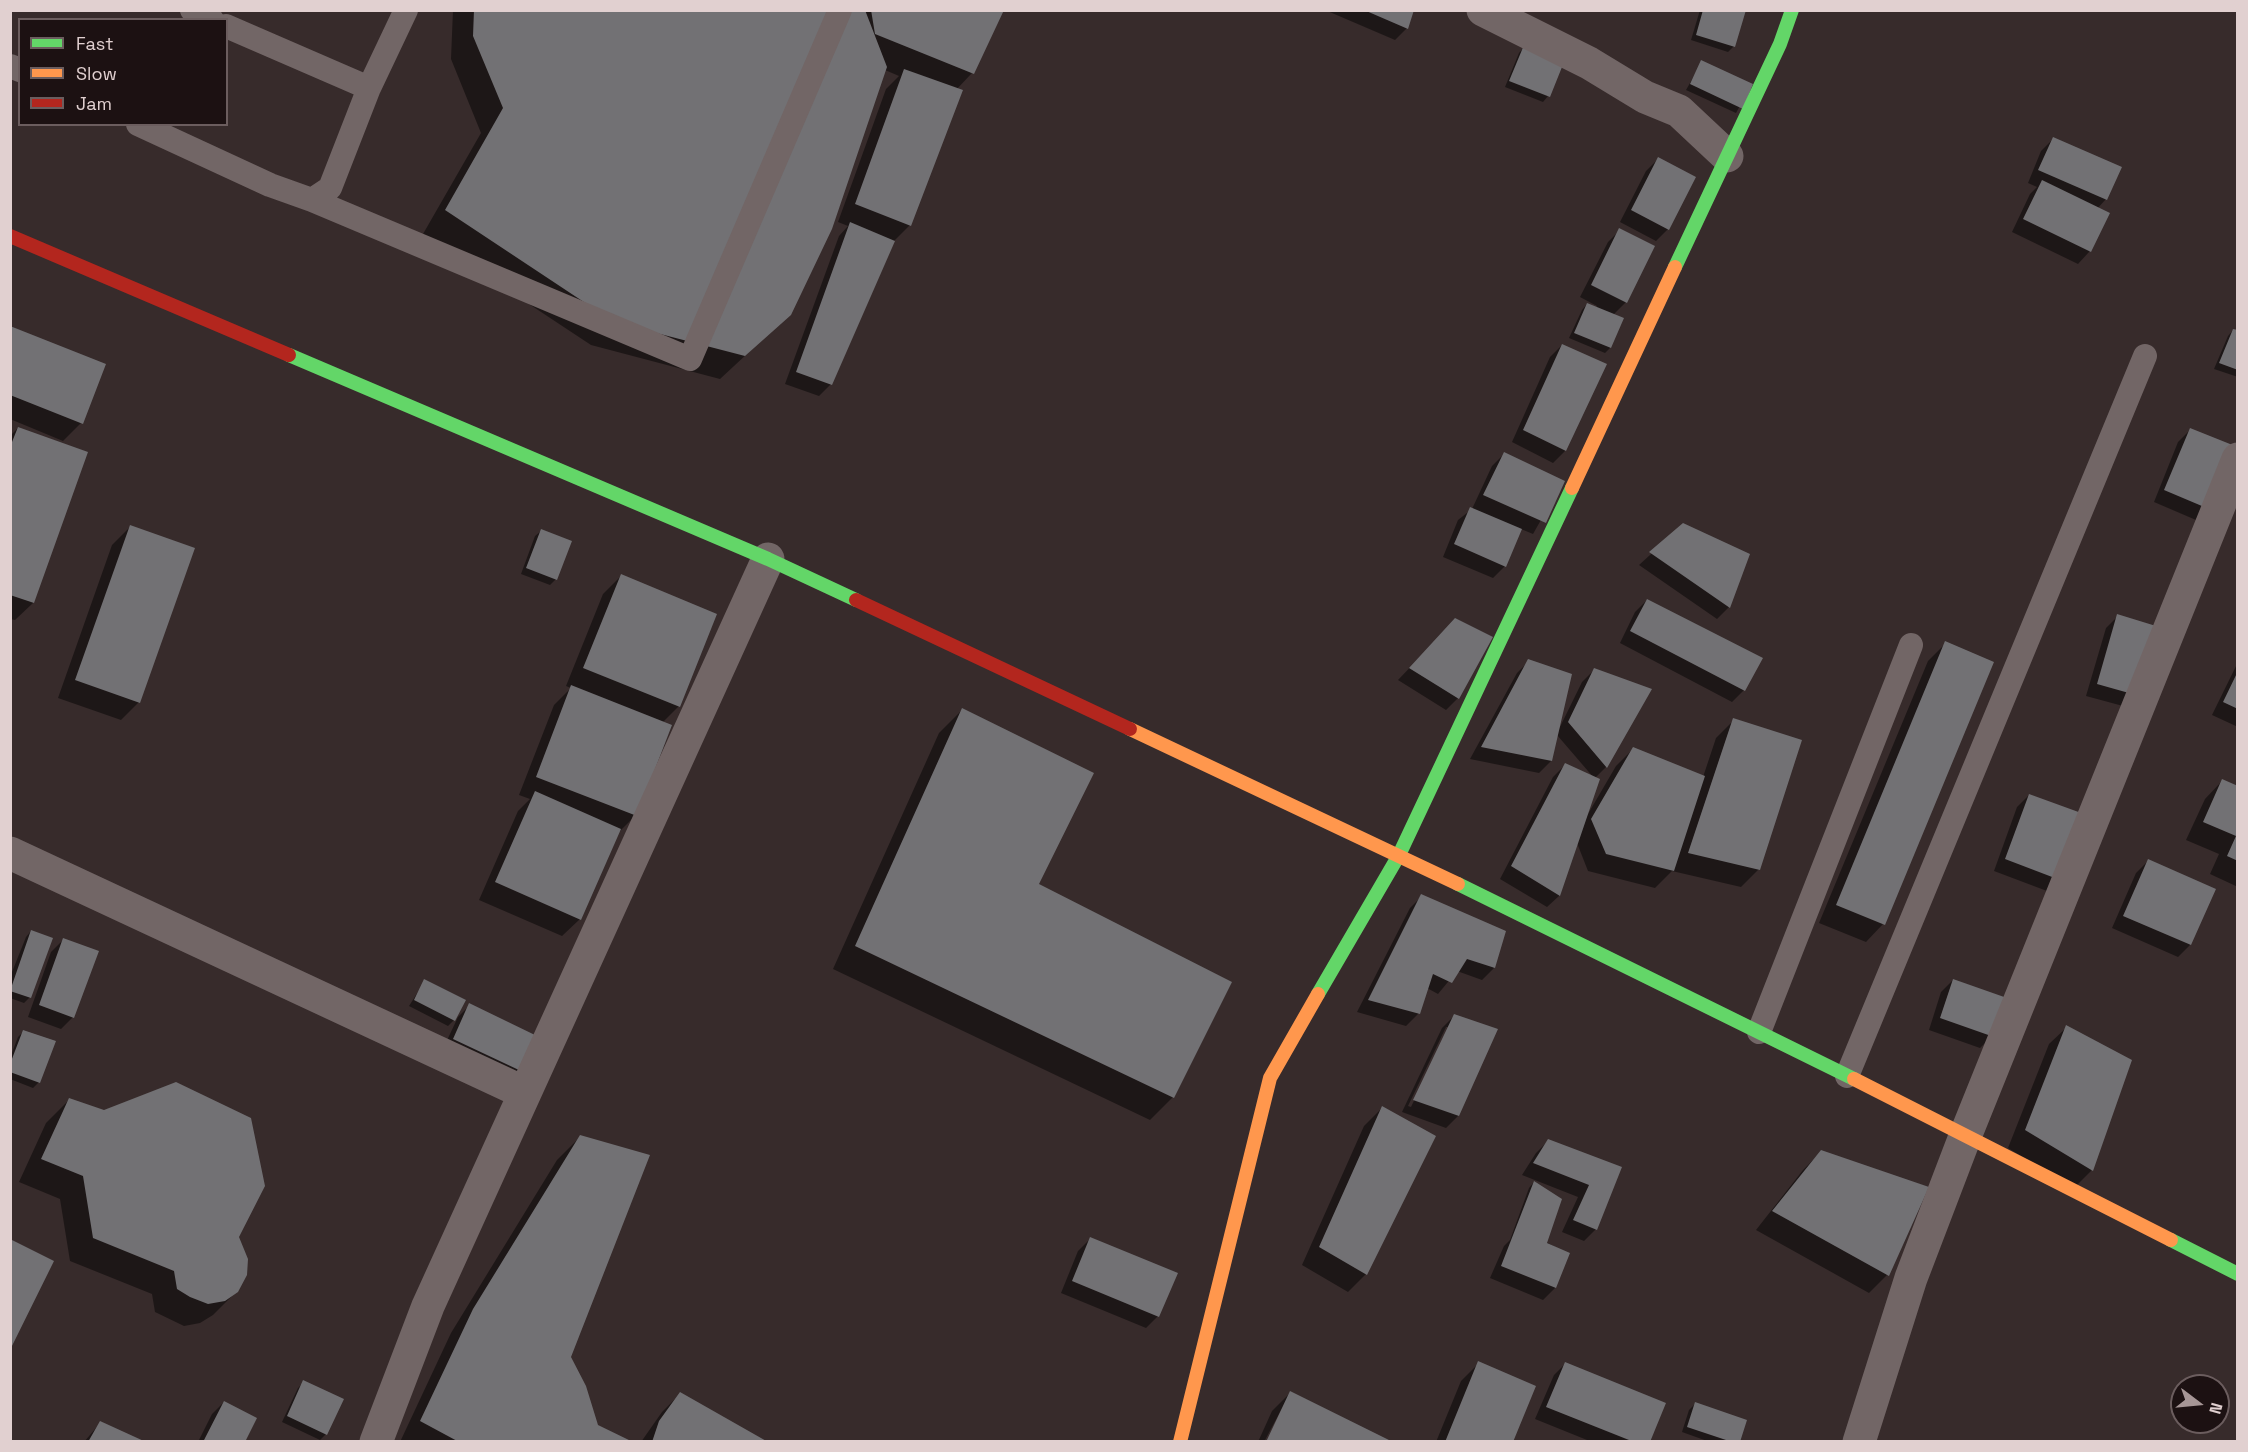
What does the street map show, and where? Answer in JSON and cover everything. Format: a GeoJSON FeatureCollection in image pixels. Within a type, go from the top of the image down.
{"type":"FeatureCollection","features":[{"type":"Feature","properties":{"kind":"street"},"geometry":{"type":"LineString","coordinates":[[1483,10],[1590,63],[1645,97],[1679,111],[1727,156]]}},
{"type":"Feature","properties":{"kind":"street"},"geometry":{"type":"LineString","coordinates":[[1180,1442],[1270,1078],[1399,855],[1780,44],[1792,10]]}},
{"type":"Feature","properties":{"kind":"street"},"geometry":{"type":"LineString","coordinates":[[10,236],[768,559],[1399,855],[1966,1134],[2238,1274]]}},
{"type":"Feature","properties":{"kind":"street"},"geometry":{"type":"LineString","coordinates":[[1859,1442],[1911,1278],[1966,1134],[2238,459]]}},
{"type":"Feature","properties":{"kind":"street"},"geometry":{"type":"LineString","coordinates":[[376,1442],[428,1306],[768,559]]}},
{"type":"Feature","properties":{"kind":"street"},"geometry":{"type":"LineString","coordinates":[[10,853],[525,1094]]}},
{"type":"Feature","properties":{"kind":"lane"},"geometry":{"type":"LineString","coordinates":[[192,10],[208,18]]}},
{"type":"Feature","properties":{"kind":"lane"},"geometry":{"type":"LineString","coordinates":[[312,200],[330,188],[369,88],[406,10]]}},
{"type":"Feature","properties":{"kind":"lane"},"geometry":{"type":"LineString","coordinates":[[142,126],[270,185],[312,200],[690,359],[840,10]]}},
{"type":"Feature","properties":{"kind":"lane"},"geometry":{"type":"LineString","coordinates":[[228,27],[369,88]]}},
{"type":"Feature","properties":{"kind":"lane"},"geometry":{"type":"LineString","coordinates":[[1846,1076],[2145,356]]}},
{"type":"Feature","properties":{"kind":"lane"},"geometry":{"type":"LineString","coordinates":[[1759,1032],[1911,645]]}},
{"type":"Feature","properties":{"kind":"building"},"geometry":{"type":"Polygon","coordinates":[[[474,10],[865,10],[887,67],[832,229],[791,315],[745,356],[614,322],[445,210],[503,108],[473,36],[474,10]]]}},
{"type":"Feature","properties":{"kind":"building"},"geometry":{"type":"Polygon","coordinates":[[[871,10],[1004,10],[974,74],[875,34],[871,10]]]}},
{"type":"Feature","properties":{"kind":"building"},"geometry":{"type":"Polygon","coordinates":[[[1364,10],[1414,10],[1408,29],[1364,10]]]}},
{"type":"Feature","properties":{"kind":"building"},"geometry":{"type":"Polygon","coordinates":[[[1703,10],[1746,10],[1735,47],[1696,35],[1703,10]]]}},
{"type":"Feature","properties":{"kind":"building"},"geometry":{"type":"Polygon","coordinates":[[[1524,45],[1564,62],[1550,97],[1509,81],[1524,45]]]}},
{"type":"Feature","properties":{"kind":"building"},"geometry":{"type":"Polygon","coordinates":[[[1701,60],[1753,84],[1743,109],[1690,84],[1701,60]]]}},
{"type":"Feature","properties":{"kind":"building"},"geometry":{"type":"Polygon","coordinates":[[[904,69],[963,90],[911,226],[855,204],[904,69]]]}},
{"type":"Feature","properties":{"kind":"building"},"geometry":{"type":"Polygon","coordinates":[[[2053,137],[2122,167],[2107,200],[2038,170],[2053,137]]]}},
{"type":"Feature","properties":{"kind":"building"},"geometry":{"type":"Polygon","coordinates":[[[1658,157],[1696,177],[1669,230],[1631,210],[1658,157]]]}},
{"type":"Feature","properties":{"kind":"building"},"geometry":{"type":"Polygon","coordinates":[[[2042,180],[2110,213],[2091,252],[2023,219],[2042,180]]]}},
{"type":"Feature","properties":{"kind":"building"},"geometry":{"type":"Polygon","coordinates":[[[850,222],[895,241],[832,385],[796,372],[850,222]]]}},
{"type":"Feature","properties":{"kind":"building"},"geometry":{"type":"Polygon","coordinates":[[[1619,228],[1655,246],[1627,303],[1591,285],[1619,228]]]}},
{"type":"Feature","properties":{"kind":"building"},"geometry":{"type":"Polygon","coordinates":[[[1587,303],[1624,318],[1611,348],[1574,333],[1587,303]]]}},
{"type":"Feature","properties":{"kind":"building"},"geometry":{"type":"Polygon","coordinates":[[[10,326],[106,364],[83,424],[10,395],[10,326]]]}},
{"type":"Feature","properties":{"kind":"building"},"geometry":{"type":"Polygon","coordinates":[[[2233,329],[2238,330],[2238,370],[2219,363],[2233,329]]]}},
{"type":"Feature","properties":{"kind":"building"},"geometry":{"type":"Polygon","coordinates":[[[1562,344],[1607,364],[1566,451],[1523,430],[1562,344]]]}},
{"type":"Feature","properties":{"kind":"building"},"geometry":{"type":"Polygon","coordinates":[[[18,427],[88,452],[34,603],[10,595],[10,447],[18,427]]]}},
{"type":"Feature","properties":{"kind":"building"},"geometry":{"type":"Polygon","coordinates":[[[2190,428],[2235,446],[2209,509],[2164,490],[2190,428]]]}},
{"type":"Feature","properties":{"kind":"building"},"geometry":{"type":"Polygon","coordinates":[[[1504,452],[1565,481],[1546,523],[1483,495],[1504,452]]]}},
{"type":"Feature","properties":{"kind":"building"},"geometry":{"type":"Polygon","coordinates":[[[1470,507],[1522,529],[1506,567],[1454,544],[1470,507]]]}},
{"type":"Feature","properties":{"kind":"building"},"geometry":{"type":"Polygon","coordinates":[[[1683,523],[1750,554],[1730,608],[1649,552],[1683,523]]]}},
{"type":"Feature","properties":{"kind":"building"},"geometry":{"type":"Polygon","coordinates":[[[130,525],[195,548],[140,703],[75,680],[130,525]]]}},
{"type":"Feature","properties":{"kind":"building"},"geometry":{"type":"Polygon","coordinates":[[[541,529],[572,541],[557,580],[526,568],[541,529]]]}},
{"type":"Feature","properties":{"kind":"building"},"geometry":{"type":"Polygon","coordinates":[[[621,574],[717,614],[680,707],[583,668],[621,574]]]}},
{"type":"Feature","properties":{"kind":"building"},"geometry":{"type":"Polygon","coordinates":[[[1647,599],[1763,658],[1745,691],[1630,631],[1647,599]]]}},
{"type":"Feature","properties":{"kind":"building"},"geometry":{"type":"Polygon","coordinates":[[[2117,614],[2156,626],[2136,695],[2097,684],[2117,614]]]}},
{"type":"Feature","properties":{"kind":"building"},"geometry":{"type":"Polygon","coordinates":[[[1455,618],[1493,637],[1459,699],[1409,668],[1455,618]]]}},
{"type":"Feature","properties":{"kind":"building"},"geometry":{"type":"Polygon","coordinates":[[[1945,641],[1994,662],[1885,925],[1836,905],[1945,641]]]}},
{"type":"Feature","properties":{"kind":"building"},"geometry":{"type":"Polygon","coordinates":[[[1528,659],[1572,674],[1552,761],[1481,747],[1528,659]]]}},
{"type":"Feature","properties":{"kind":"building"},"geometry":{"type":"Polygon","coordinates":[[[1594,668],[1652,689],[1607,768],[1568,722],[1594,668]]]}},
{"type":"Feature","properties":{"kind":"building"},"geometry":{"type":"Polygon","coordinates":[[[2238,671],[2238,709],[2223,702],[2238,671]]]}},
{"type":"Feature","properties":{"kind":"building"},"geometry":{"type":"Polygon","coordinates":[[[571,685],[672,725],[637,816],[536,777],[571,685]]]}},
{"type":"Feature","properties":{"kind":"building"},"geometry":{"type":"Polygon","coordinates":[[[962,708],[1094,773],[1039,884],[1232,982],[1174,1098],[855,946],[962,708]]]}},
{"type":"Feature","properties":{"kind":"building"},"geometry":{"type":"Polygon","coordinates":[[[1733,718],[1802,740],[1760,870],[1688,853],[1733,718]]]}},
{"type":"Feature","properties":{"kind":"building"},"geometry":{"type":"Polygon","coordinates":[[[1633,747],[1705,776],[1674,871],[1606,854],[1591,819],[1633,747]]]}},
{"type":"Feature","properties":{"kind":"building"},"geometry":{"type":"Polygon","coordinates":[[[1565,763],[1600,779],[1560,896],[1511,866],[1565,763]]]}},
{"type":"Feature","properties":{"kind":"building"},"geometry":{"type":"Polygon","coordinates":[[[2222,779],[2238,786],[2238,861],[2227,856],[2236,836],[2203,822],[2222,779]]]}},
{"type":"Feature","properties":{"kind":"building"},"geometry":{"type":"Polygon","coordinates":[[[535,791],[621,829],[581,920],[495,882],[535,791]]]}},
{"type":"Feature","properties":{"kind":"building"},"geometry":{"type":"Polygon","coordinates":[[[2029,794],[2084,814],[2060,880],[2005,859],[2029,794]]]}},
{"type":"Feature","properties":{"kind":"building"},"geometry":{"type":"Polygon","coordinates":[[[2148,859],[2216,889],[2191,945],[2123,916],[2148,859]]]}},
{"type":"Feature","properties":{"kind":"building"},"geometry":{"type":"Polygon","coordinates":[[[1421,894],[1506,931],[1495,968],[1467,959],[1452,983],[1433,974],[1420,1014],[1368,1000],[1421,894]]]}},
{"type":"Feature","properties":{"kind":"building"},"geometry":{"type":"Polygon","coordinates":[[[31,930],[53,938],[31,998],[10,991],[31,930]]]}},
{"type":"Feature","properties":{"kind":"building"},"geometry":{"type":"Polygon","coordinates":[[[63,938],[99,951],[74,1018],[39,1005],[63,938]]]}},
{"type":"Feature","properties":{"kind":"building"},"geometry":{"type":"Polygon","coordinates":[[[424,979],[466,1000],[455,1021],[414,1000],[424,979]]]}},
{"type":"Feature","properties":{"kind":"building"},"geometry":{"type":"Polygon","coordinates":[[[1953,979],[2007,998],[1994,1037],[1940,1018],[1953,979]]]}},
{"type":"Feature","properties":{"kind":"building"},"geometry":{"type":"Polygon","coordinates":[[[469,1003],[537,1036],[521,1071],[453,1039],[469,1003]]]}},
{"type":"Feature","properties":{"kind":"building"},"geometry":{"type":"Polygon","coordinates":[[[1454,1014],[1498,1029],[1459,1116],[1413,1100],[1454,1014]]]}},
{"type":"Feature","properties":{"kind":"building"},"geometry":{"type":"Polygon","coordinates":[[[2066,1025],[2132,1060],[2093,1171],[2025,1130],[2066,1025]]]}},
{"type":"Feature","properties":{"kind":"building"},"geometry":{"type":"Polygon","coordinates":[[[23,1030],[56,1041],[40,1083],[10,1072],[10,1064],[23,1030]]]}},
{"type":"Feature","properties":{"kind":"building"},"geometry":{"type":"Polygon","coordinates":[[[176,1082],[251,1118],[265,1186],[239,1237],[248,1259],[247,1275],[238,1292],[225,1301],[208,1304],[190,1297],[177,1289],[174,1271],[93,1238],[83,1176],[41,1159],[69,1098],[104,1110],[176,1082]]]}},
{"type":"Feature","properties":{"kind":"building"},"geometry":{"type":"Polygon","coordinates":[[[1382,1106],[1436,1136],[1367,1275],[1319,1247],[1382,1106]]]}},
{"type":"Feature","properties":{"kind":"building"},"geometry":{"type":"Polygon","coordinates":[[[580,1135],[650,1155],[571,1357],[586,1386],[598,1425],[633,1442],[459,1442],[420,1421],[473,1309],[580,1135]]]}},
{"type":"Feature","properties":{"kind":"building"},"geometry":{"type":"Polygon","coordinates":[[[1548,1139],[1622,1167],[1597,1230],[1573,1220],[1589,1185],[1533,1163],[1548,1139]]]}},
{"type":"Feature","properties":{"kind":"building"},"geometry":{"type":"Polygon","coordinates":[[[1821,1150],[1929,1187],[1889,1276],[1772,1211],[1821,1150]]]}},
{"type":"Feature","properties":{"kind":"building"},"geometry":{"type":"Polygon","coordinates":[[[1534,1181],[1562,1199],[1547,1243],[1570,1253],[1556,1288],[1501,1266],[1534,1181]]]}},
{"type":"Feature","properties":{"kind":"building"},"geometry":{"type":"Polygon","coordinates":[[[1090,1237],[1178,1273],[1159,1317],[1072,1281],[1090,1237]]]}},
{"type":"Feature","properties":{"kind":"building"},"geometry":{"type":"Polygon","coordinates":[[[10,1239],[54,1261],[10,1350],[10,1239]]]}},
{"type":"Feature","properties":{"kind":"building"},"geometry":{"type":"Polygon","coordinates":[[[1478,1361],[1536,1386],[1513,1442],[1445,1442],[1478,1361]]]}},
{"type":"Feature","properties":{"kind":"building"},"geometry":{"type":"Polygon","coordinates":[[[1565,1362],[1666,1403],[1650,1442],[1634,1442],[1546,1407],[1565,1362]]]}},
{"type":"Feature","properties":{"kind":"building"},"geometry":{"type":"Polygon","coordinates":[[[303,1380],[344,1399],[327,1435],[287,1416],[303,1380]]]}},
{"type":"Feature","properties":{"kind":"building"},"geometry":{"type":"Polygon","coordinates":[[[1290,1391],[1393,1442],[1266,1442],[1290,1391]]]}},
{"type":"Feature","properties":{"kind":"building"},"geometry":{"type":"Polygon","coordinates":[[[680,1392],[768,1442],[652,1442],[659,1421],[680,1392]]]}},
{"type":"Feature","properties":{"kind":"building"},"geometry":{"type":"Polygon","coordinates":[[[224,1401],[257,1418],[245,1442],[203,1442],[224,1401]]]}},
{"type":"Feature","properties":{"kind":"building"},"geometry":{"type":"Polygon","coordinates":[[[1695,1402],[1747,1420],[1740,1442],[1732,1442],[1687,1427],[1695,1402]]]}},
{"type":"Feature","properties":{"kind":"building"},"geometry":{"type":"Polygon","coordinates":[[[100,1421],[146,1442],[88,1442],[100,1421]]]}},
{"type":"Feature","properties":{"kind":"traffic: fast"},"geometry":{"type":"LineString","coordinates":[[1675,267],[1780,44],[1792,10]]}},
{"type":"Feature","properties":{"kind":"traffic: fast"},"geometry":{"type":"LineString","coordinates":[[289,355],[768,559],[856,600]]}},
{"type":"Feature","properties":{"kind":"traffic: fast"},"geometry":{"type":"LineString","coordinates":[[1318,994],[1399,855],[1572,488]]}},
{"type":"Feature","properties":{"kind":"traffic: fast"},"geometry":{"type":"LineString","coordinates":[[1458,884],[1854,1079]]}},
{"type":"Feature","properties":{"kind":"traffic: fast"},"geometry":{"type":"LineString","coordinates":[[2171,1240],[2238,1274]]}},
{"type":"Feature","properties":{"kind":"traffic: slow"},"geometry":{"type":"LineString","coordinates":[[1572,488],[1675,267]]}},
{"type":"Feature","properties":{"kind":"traffic: slow"},"geometry":{"type":"LineString","coordinates":[[1130,729],[1458,884]]}},
{"type":"Feature","properties":{"kind":"traffic: slow"},"geometry":{"type":"LineString","coordinates":[[1180,1442],[1270,1078],[1318,994]]}},
{"type":"Feature","properties":{"kind":"traffic: slow"},"geometry":{"type":"LineString","coordinates":[[1854,1079],[2171,1240]]}},
{"type":"Feature","properties":{"kind":"traffic: jam"},"geometry":{"type":"LineString","coordinates":[[10,236],[289,355]]}},
{"type":"Feature","properties":{"kind":"traffic: jam"},"geometry":{"type":"LineString","coordinates":[[856,600],[1130,729]]}}]}
